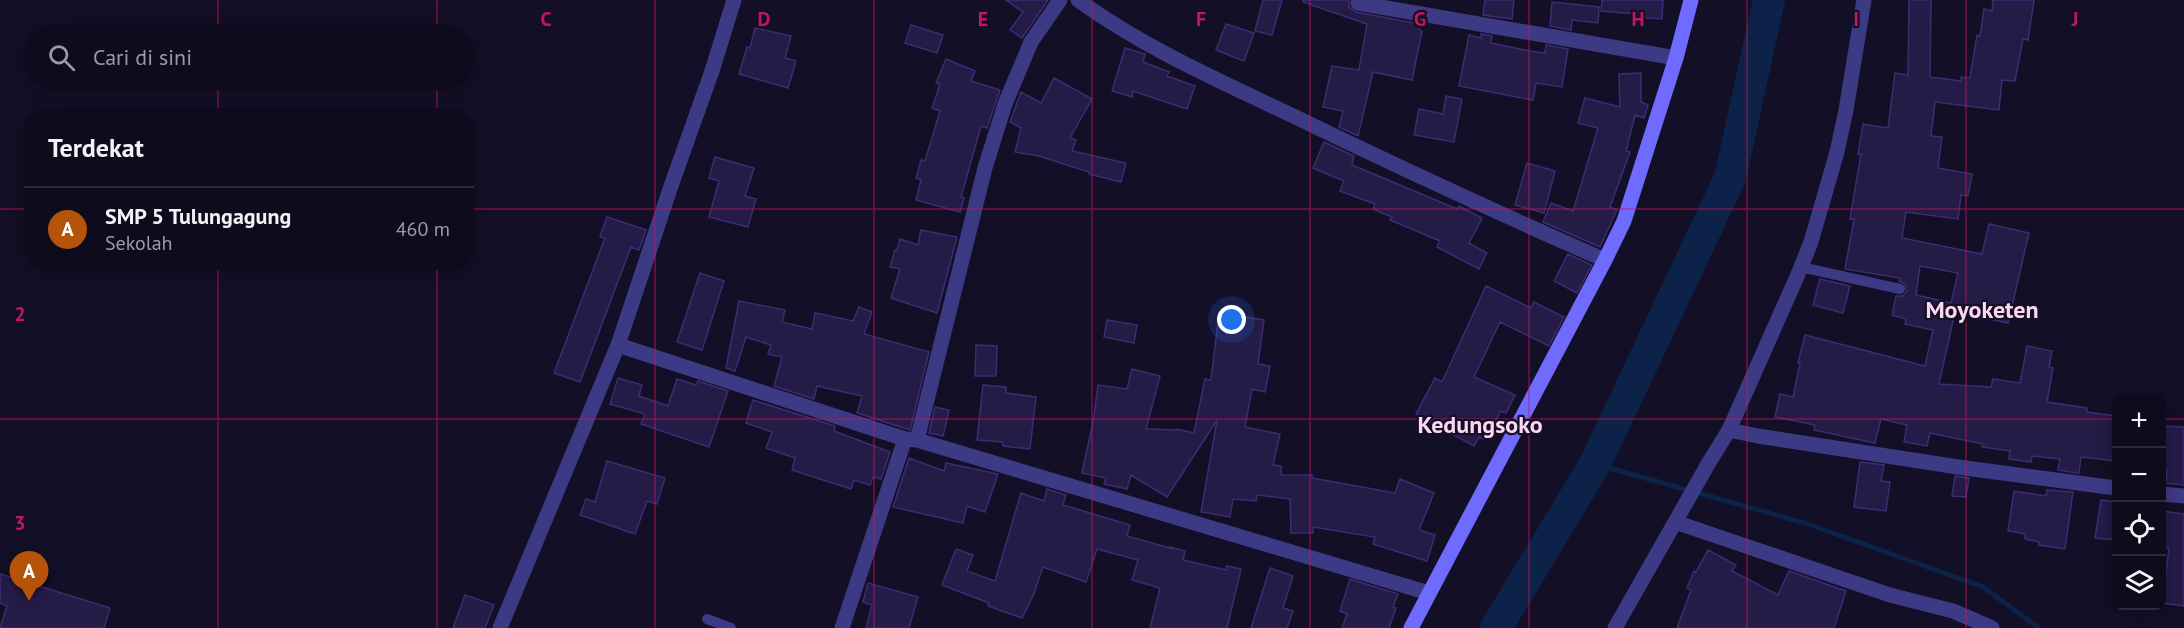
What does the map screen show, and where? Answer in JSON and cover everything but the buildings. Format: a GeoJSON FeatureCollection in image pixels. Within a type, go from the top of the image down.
{"type":"FeatureCollection","features":[{"type":"Feature","properties":{"kind":"street"},"geometry":{"type":"LineString","coordinates":[[500,628],[618,345],[734,0]]}},
{"type":"Feature","properties":{"kind":"street"},"geometry":{"type":"LineString","coordinates":[[842,628],[911,440],[985,168],[1002,115],[1031,42],[1060,0]]}},
{"type":"Feature","properties":{"kind":"street"},"geometry":{"type":"LineString","coordinates":[[1078,0],[1140,41],[1198,71],[1427,181],[1605,260]]}},
{"type":"Feature","properties":{"kind":"street"},"geometry":{"type":"LineString","coordinates":[[1411,628],[1624,221],[1676,58],[1691,0]]}},
{"type":"Feature","properties":{"kind":"street"},"geometry":{"type":"LineString","coordinates":[[1615,628],[1729,430],[1801,267],[1827,190],[1837,152],[1864,0]]}},
{"type":"Feature","properties":{"kind":"street"},"geometry":{"type":"LineString","coordinates":[[1358,3],[1676,58]]}},
{"type":"Feature","properties":{"kind":"street"},"geometry":{"type":"LineString","coordinates":[[618,345],[911,440],[1429,592]]}},
{"type":"Feature","properties":{"kind":"street"},"geometry":{"type":"LineString","coordinates":[[1729,430],[1958,467],[2112,487]]}},
{"type":"Feature","properties":{"kind":"street"},"geometry":{"type":"LineString","coordinates":[[2166,494],[2184,496]]}},
{"type":"Feature","properties":{"kind":"street"},"geometry":{"type":"LineString","coordinates":[[1677,519],[1890,595],[1953,611],[1992,628]]}},
{"type":"Feature","properties":{"kind":"lane"},"geometry":{"type":"LineString","coordinates":[[1801,267],[1900,288]]}},
{"type":"Feature","properties":{"kind":"lane"},"geometry":{"type":"LineString","coordinates":[[707,619],[731,628]]}},
{"type":"Feature","properties":{"kind":"waterway"},"geometry":{"type":"LineString","coordinates":[[1496,628],[1595,464],[1730,178],[1769,0]]}},
{"type":"Feature","properties":{"kind":"waterway"},"geometry":{"type":"LineString","coordinates":[[1595,464],[1808,524],[1983,587],[2039,628]]}},
{"type":"Feature","properties":{"kind":"place","name":"SMP 5 Tulungagung"},"geometry":{"type":"Point","coordinates":[29,601]}},
{"type":"Feature","properties":{"kind":"district","name":"Moyoketen"},"geometry":{"type":"Point","coordinates":[1982,310]}},
{"type":"Feature","properties":{"kind":"district","name":"Kedungsoko"},"geometry":{"type":"Point","coordinates":[1480,425]}}]}
